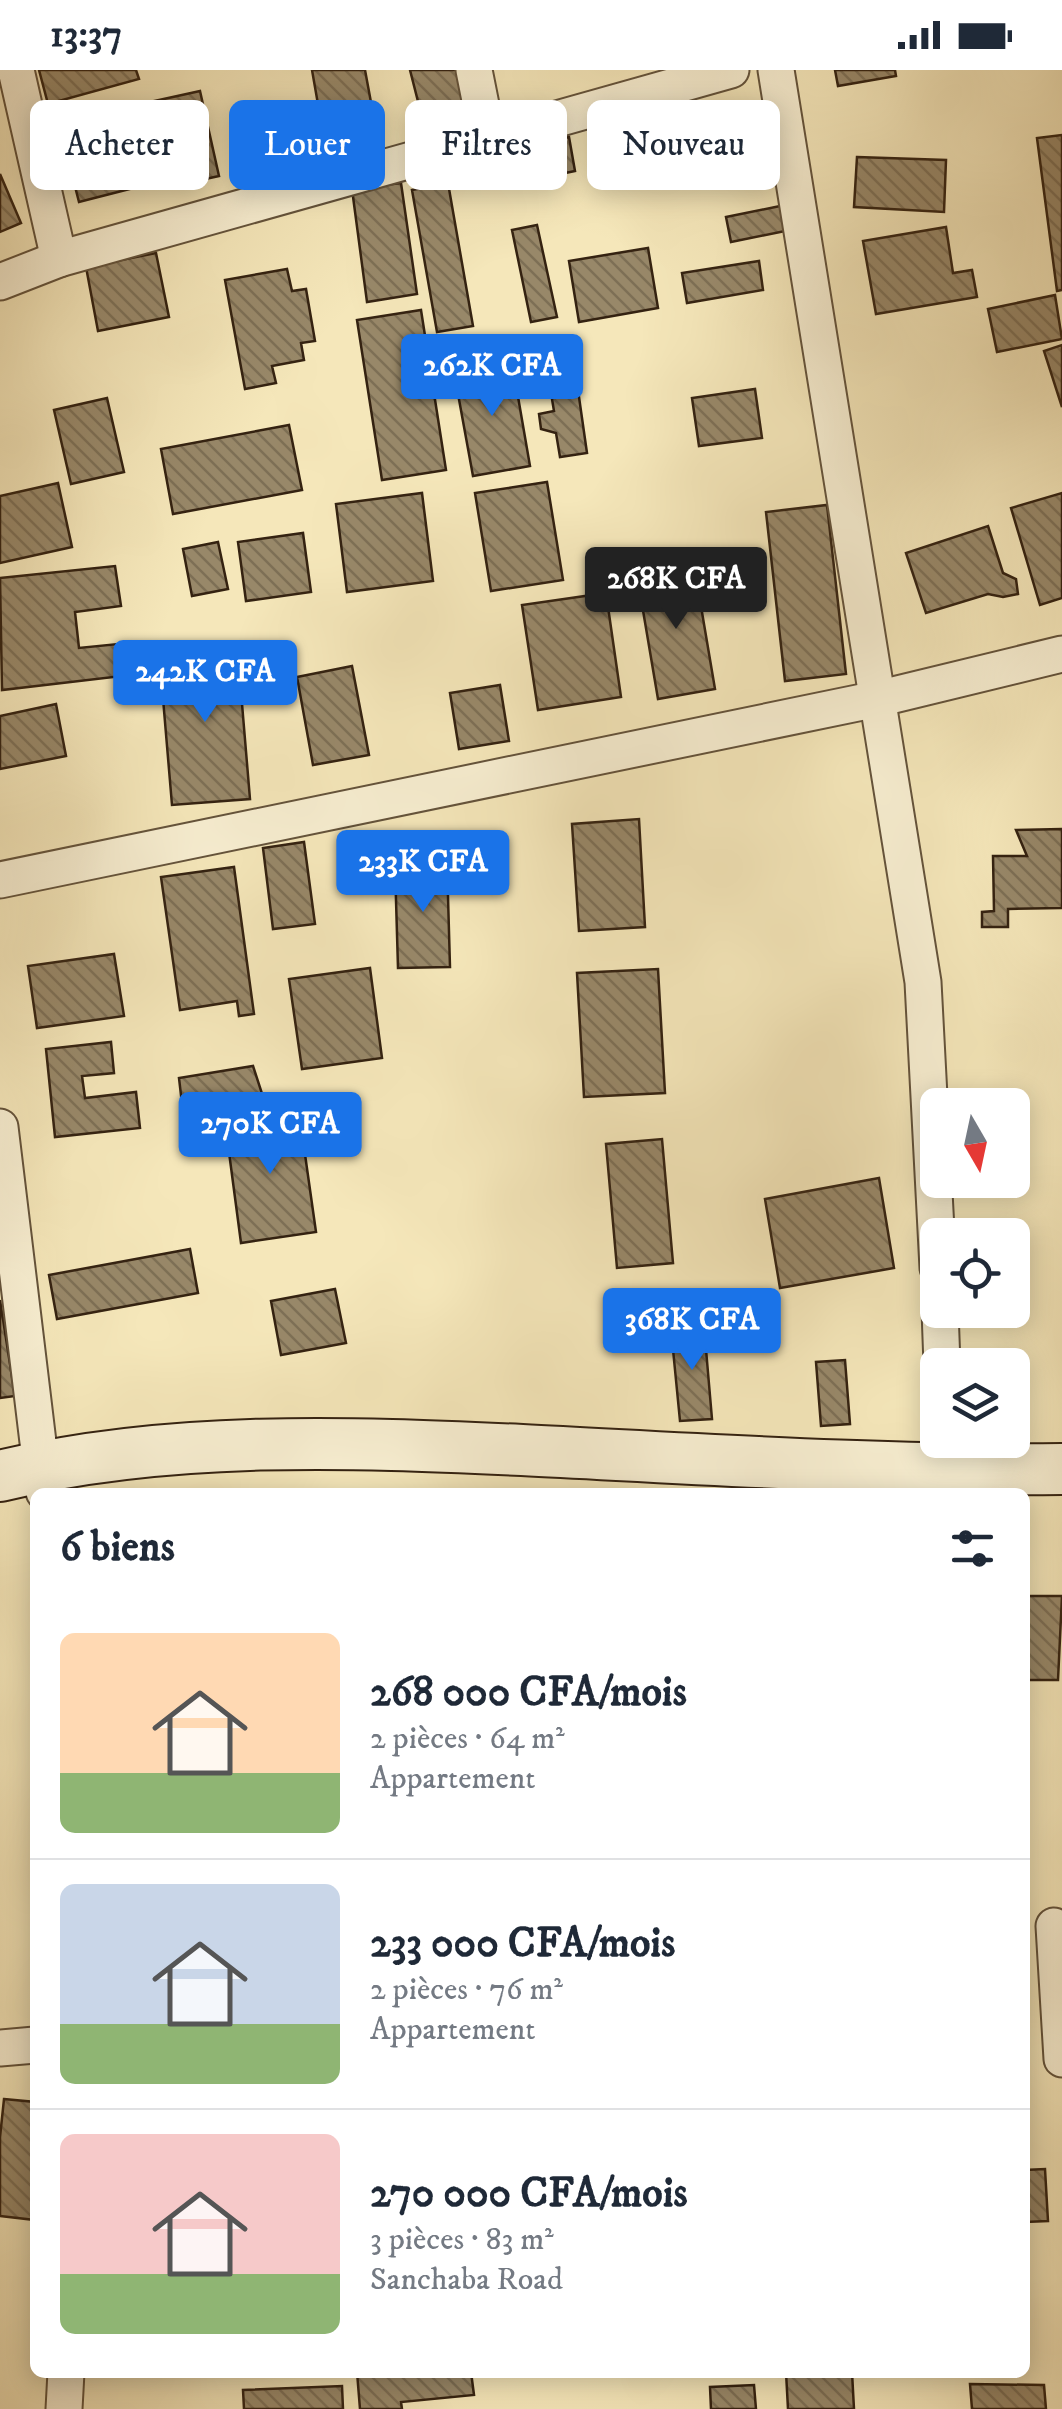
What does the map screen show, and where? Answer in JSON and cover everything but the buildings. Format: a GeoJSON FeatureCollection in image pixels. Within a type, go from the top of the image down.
{"type":"FeatureCollection","features":[{"type":"Feature","properties":{"kind":"street"},"geometry":{"type":"LineString","coordinates":[[16,70],[59,259]]}},
{"type":"Feature","properties":{"kind":"street"},"geometry":{"type":"LineString","coordinates":[[474,70],[480,100]]}},
{"type":"Feature","properties":{"kind":"street"},"geometry":{"type":"LineString","coordinates":[[567,117],[731,70]]}},
{"type":"Feature","properties":{"kind":"street"},"geometry":{"type":"LineString","coordinates":[[776,70],[923,982],[935,1218]]}},
{"type":"Feature","properties":{"kind":"street"},"geometry":{"type":"LineString","coordinates":[[0,282],[59,259],[405,163]]}},
{"type":"Feature","properties":{"kind":"street"},"geometry":{"type":"LineString","coordinates":[[0,880],[876,699],[1062,654]]}},
{"type":"Feature","properties":{"kind":"street"},"geometry":{"type":"LineString","coordinates":[[0,1127],[29,1478],[170,1451],[347,1442],[920,1454]]}},
{"type":"Feature","properties":{"kind":"street"},"geometry":{"type":"LineString","coordinates":[[972,1458],[1062,1469]]}},
{"type":"Feature","properties":{"kind":"street"},"geometry":{"type":"LineString","coordinates":[[1047,1927],[1062,2059]]}},
{"type":"Feature","properties":{"kind":"street"},"geometry":{"type":"LineString","coordinates":[[0,2048],[30,2045]]}},
{"type":"Feature","properties":{"kind":"street"},"geometry":{"type":"LineString","coordinates":[[64,2409],[66,2378]]}}]}
